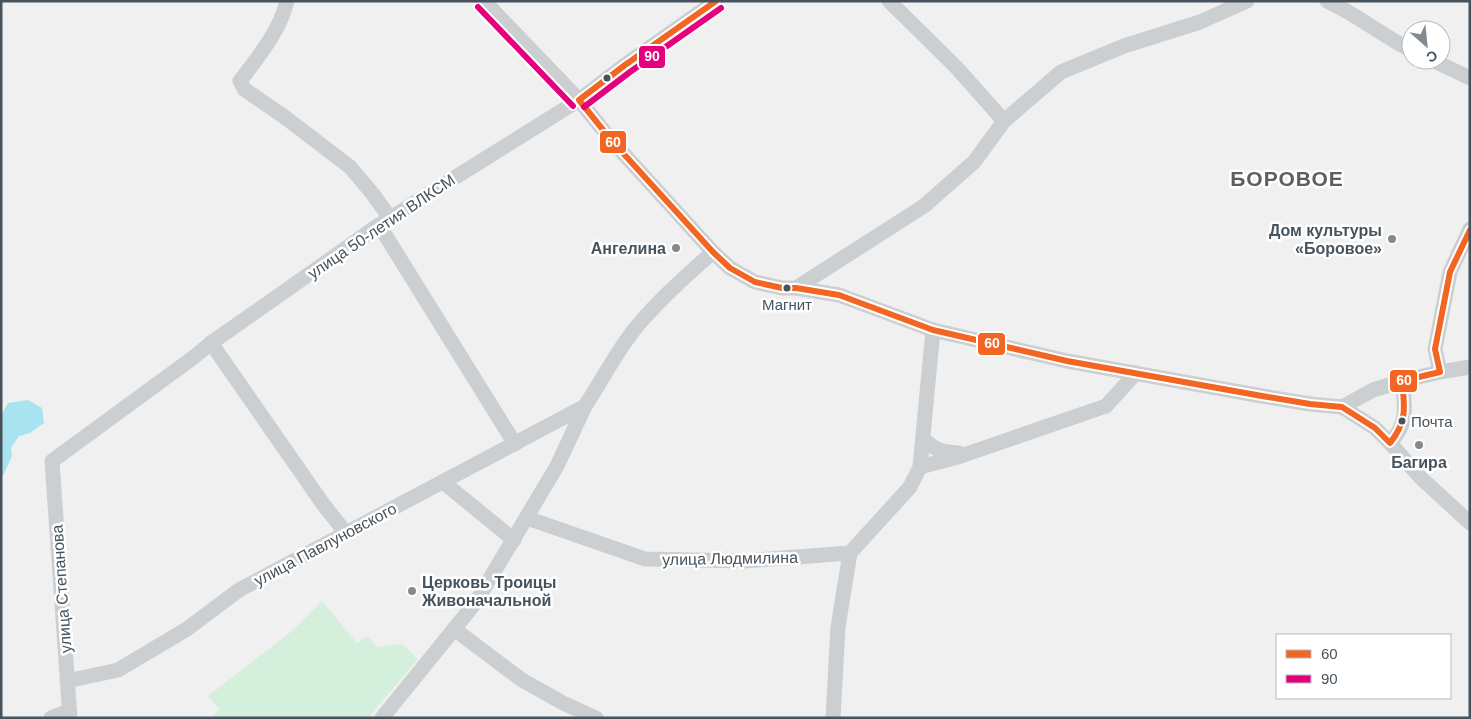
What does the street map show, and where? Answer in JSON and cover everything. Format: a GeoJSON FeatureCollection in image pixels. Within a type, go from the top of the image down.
{"type":"FeatureCollection","features":[{"type":"Feature","properties":{"kind":"street"},"geometry":{"type":"LineString","coordinates":[[287,1],[276,29],[240,81],[244,89],[286,118],[350,167],[372,193],[384,222],[515,444]]}},
{"type":"Feature","properties":{"kind":"street"},"geometry":{"type":"LineString","coordinates":[[484,1],[579,100],[612,140],[713,252],[730,268],[755,282],[839,296],[933,330],[1068,361],[1310,404],[1342,407],[1375,428],[1421,478],[1470,523]]}},
{"type":"Feature","properties":{"kind":"street","name":"улица 50-летия ВЛКСМ"},"geometry":{"type":"LineString","coordinates":[[52,461],[211,343],[384,222],[579,100],[716,1]]}},
{"type":"Feature","properties":{"kind":"street"},"geometry":{"type":"LineString","coordinates":[[889,1],[956,67],[1004,121]]}},
{"type":"Feature","properties":{"kind":"street"},"geometry":{"type":"LineString","coordinates":[[796,288],[924,206],[974,162],[1004,121],[1061,72],[1124,46],[1200,22],[1247,1]]}},
{"type":"Feature","properties":{"kind":"street"},"geometry":{"type":"LineString","coordinates":[[1326,1],[1345,5],[1401,45]]}},
{"type":"Feature","properties":{"kind":"street"},"geometry":{"type":"LineString","coordinates":[[1451,69],[1470,78]]}},
{"type":"Feature","properties":{"kind":"street"},"geometry":{"type":"LineString","coordinates":[[1440,372],[1434,348],[1450,272],[1470,229]]}},
{"type":"Feature","properties":{"kind":"street"},"geometry":{"type":"LineString","coordinates":[[382,718],[476,602],[557,466],[585,406],[616,354],[638,326],[670,291],[713,252]]}},
{"type":"Feature","properties":{"kind":"street"},"geometry":{"type":"LineString","coordinates":[[834,718],[838,627],[850,553],[910,487],[920,467],[933,330]]}},
{"type":"Feature","properties":{"kind":"street"},"geometry":{"type":"LineString","coordinates":[[211,343],[323,504],[346,533]]}},
{"type":"Feature","properties":{"kind":"street"},"geometry":{"type":"LineString","coordinates":[[1342,407],[1373,390],[1402,381],[1470,367]]}},
{"type":"Feature","properties":{"kind":"street"},"geometry":{"type":"LineString","coordinates":[[920,467],[968,453],[1106,406],[1136,374]]}},
{"type":"Feature","properties":{"kind":"street"},"geometry":{"type":"LineString","coordinates":[[1390,443],[1398,434],[1404,419],[1405,408],[1402,381]]}},
{"type":"Feature","properties":{"kind":"street","name":"улица Павлуновского"},"geometry":{"type":"LineString","coordinates":[[67,681],[118,670],[187,629],[239,590],[585,406]]}},
{"type":"Feature","properties":{"kind":"street"},"geometry":{"type":"LineString","coordinates":[[923,439],[934,448],[945,452],[968,453]]}},
{"type":"Feature","properties":{"kind":"street","name":"улица Степанова"},"geometry":{"type":"LineString","coordinates":[[52,461],[70,714]]}},
{"type":"Feature","properties":{"kind":"street"},"geometry":{"type":"LineString","coordinates":[[443,482],[514,540]]}},
{"type":"Feature","properties":{"kind":"street","name":"улица Людмилина"},"geometry":{"type":"LineString","coordinates":[[527,518],[645,559],[744,561],[850,553]]}},
{"type":"Feature","properties":{"kind":"street"},"geometry":{"type":"LineString","coordinates":[[454,629],[522,680],[562,703],[596,718]]}},
{"type":"Feature","properties":{"kind":"street"},"geometry":{"type":"LineString","coordinates":[[51,718],[70,714]]}},
{"type":"Feature","properties":{"kind":"green space"},"geometry":{"type":"Polygon","coordinates":[[[322,601],[357,643],[367,636],[378,647],[402,644],[418,659],[368,718],[211,718],[219,709],[208,696],[293,630],[322,601]]]}},
{"type":"Feature","properties":{"kind":"water"},"geometry":{"type":"Polygon","coordinates":[[[28,400],[42,408],[44,423],[30,433],[19,436],[11,448],[12,456],[3,476],[1,476],[1,416],[8,403],[28,400]]]}},
{"type":"Feature","properties":{"kind":"transit line","name":"60"},"geometry":{"type":"LineString","coordinates":[[716,1],[579,100],[612,141],[713,252],[730,268],[755,282],[782,288],[796,288],[839,295],[933,330],[1067,361],[1262,396],[1342,407],[1375,428],[1390,443],[1396,435],[1404,414],[1402,381],[1440,372],[1435,349],[1450,272],[1470,230]]}},
{"type":"Feature","properties":{"kind":"transit line","name":"90"},"geometry":{"type":"LineString","coordinates":[[478,7],[573,106]]}},
{"type":"Feature","properties":{"kind":"transit line","name":"90"},"geometry":{"type":"LineString","coordinates":[[584,107],[721,8]]}},
{"type":"Feature","properties":{"kind":"place","name":"Дом культуры «Боровое»"},"geometry":{"type":"Point","coordinates":[1392,239]}},
{"type":"Feature","properties":{"kind":"place","name":"Ангелина"},"geometry":{"type":"Point","coordinates":[676,248]}},
{"type":"Feature","properties":{"kind":"place","name":"Магнит"},"geometry":{"type":"Point","coordinates":[787,288]}},
{"type":"Feature","properties":{"kind":"place","name":"Почта"},"geometry":{"type":"Point","coordinates":[1402,421]}},
{"type":"Feature","properties":{"kind":"place","name":"Багира"},"geometry":{"type":"Point","coordinates":[1419,445]}},
{"type":"Feature","properties":{"kind":"place","name":"Церковь Троицы Живоначальной"},"geometry":{"type":"Point","coordinates":[412,591]}},
{"type":"Feature","properties":{"kind":"district","name":"БОРОВОЕ"},"geometry":{"type":"Point","coordinates":[1287,179]}}]}
